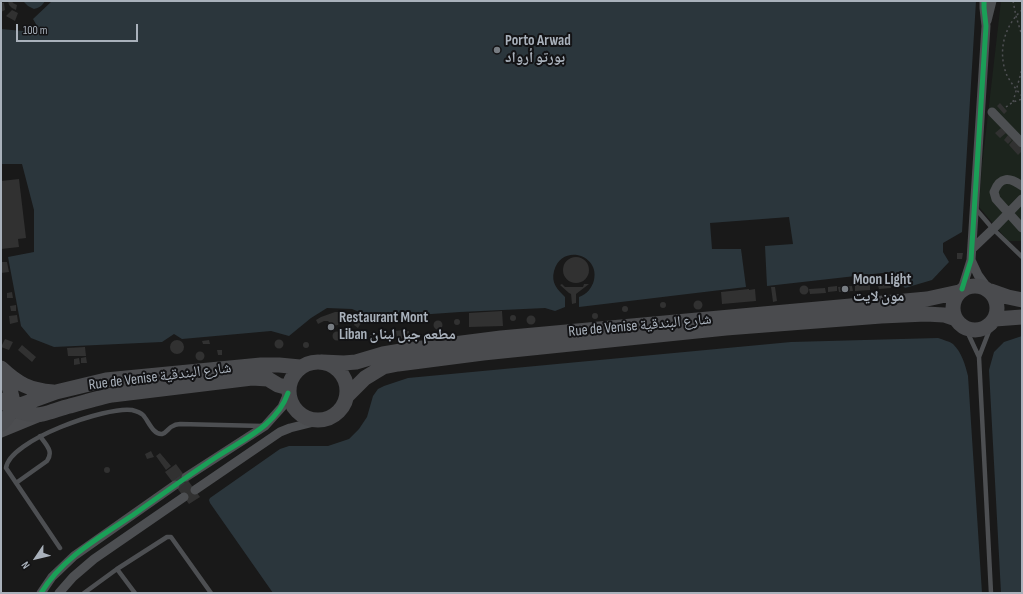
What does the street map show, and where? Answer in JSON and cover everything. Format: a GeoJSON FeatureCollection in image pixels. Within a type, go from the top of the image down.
{"type":"FeatureCollection","features":[{"type":"Feature","properties":{"kind":"main road"},"geometry":{"type":"LineString","coordinates":[[990,291],[998,305],[997,314],[989,326],[983,329],[971,330],[960,323],[953,313],[953,305],[955,298],[961,290],[969,286],[983,286],[990,291],[1022,300]]}},
{"type":"Feature","properties":{"kind":"main road","name":"Rue de Venise شارع البندقية"},"geometry":{"type":"LineString","coordinates":[[322,362],[356,362],[383,354],[407,350],[500,338],[927,299],[961,290]]}},
{"type":"Feature","properties":{"kind":"main road","name":"Rue de Venise شارع البندقية"},"geometry":{"type":"LineString","coordinates":[[347,396],[364,378],[383,367],[483,353],[726,328],[881,316],[926,314],[944,315],[960,323]]}},
{"type":"Feature","properties":{"kind":"main road"},"geometry":{"type":"LineString","coordinates":[[994,320],[1022,317]]}},
{"type":"Feature","properties":{"kind":"main road"},"geometry":{"type":"LineString","coordinates":[[314,362],[322,362],[331,365],[338,370],[344,378],[347,387],[347,396],[340,411],[333,416],[326,420],[310,420],[298,413],[293,407],[288,390],[294,373],[300,368],[314,362]]}},
{"type":"Feature","properties":{"kind":"main road","name":"Rue de Venise شارع البندقية"},"geometry":{"type":"LineString","coordinates":[[5,407],[56,392],[106,380],[261,365],[279,365],[300,368]]}},
{"type":"Feature","properties":{"kind":"main road"},"geometry":{"type":"LineString","coordinates":[[1,368],[12,378],[26,387],[41,391],[56,392]]}},
{"type":"Feature","properties":{"kind":"main road"},"geometry":{"type":"LineString","coordinates":[[1,368],[12,396],[5,407],[8,417],[1,424]]}},
{"type":"Feature","properties":{"kind":"main road","name":"Rue de Venise شارع البندقية"},"geometry":{"type":"LineString","coordinates":[[1,431],[43,414],[112,395],[252,378],[268,379],[288,390]]}},
{"type":"Feature","properties":{"kind":"main road"},"geometry":{"type":"LineString","coordinates":[[5,407],[23,412],[43,414]]}},
{"type":"Feature","properties":{"kind":"street"},"geometry":{"type":"LineString","coordinates":[[984,1],[986,26]]}},
{"type":"Feature","properties":{"kind":"street"},"geometry":{"type":"LineString","coordinates":[[961,290],[971,260],[986,26],[992,1]]}},
{"type":"Feature","properties":{"kind":"street"},"geometry":{"type":"LineString","coordinates":[[992,112],[1022,143]]}},
{"type":"Feature","properties":{"kind":"street"},"geometry":{"type":"LineString","coordinates":[[1022,186],[1015,181],[1009,179],[1004,180],[996,186],[994,192],[996,199],[1022,228]]}},
{"type":"Feature","properties":{"kind":"street"},"geometry":{"type":"LineString","coordinates":[[972,249],[1022,199]]}},
{"type":"Feature","properties":{"kind":"street"},"geometry":{"type":"LineString","coordinates":[[971,260],[978,275],[990,291]]}},
{"type":"Feature","properties":{"kind":"street"},"geometry":{"type":"LineString","coordinates":[[186,478],[265,426],[282,407],[288,390]]}},
{"type":"Feature","properties":{"kind":"street"},"geometry":{"type":"LineString","coordinates":[[195,490],[280,432],[318,421]]}},
{"type":"Feature","properties":{"kind":"street"},"geometry":{"type":"LineString","coordinates":[[41,593],[52,578],[74,556],[175,485]]}},
{"type":"Feature","properties":{"kind":"street"},"geometry":{"type":"LineString","coordinates":[[60,593],[73,577],[86,565],[184,497]]}},
{"type":"Feature","properties":{"kind":"street"},"geometry":{"type":"LineString","coordinates":[[90,544],[98,556]]}},
{"type":"Feature","properties":{"kind":"lane"},"geometry":{"type":"LineString","coordinates":[[974,208],[1022,257]]}},
{"type":"Feature","properties":{"kind":"lane"},"geometry":{"type":"LineString","coordinates":[[992,593],[979,357],[994,320]]}},
{"type":"Feature","properties":{"kind":"lane"},"geometry":{"type":"LineString","coordinates":[[960,323],[979,357]]}},
{"type":"Feature","properties":{"kind":"lane"},"geometry":{"type":"LineString","coordinates":[[60,548],[6,468],[7,463],[18,451],[40,436],[76,420],[122,409],[138,412],[143,415],[156,433],[160,434],[164,433],[172,425],[180,424],[265,426]]}},
{"type":"Feature","properties":{"kind":"lane"},"geometry":{"type":"LineString","coordinates":[[16,483],[47,461],[50,457],[50,451],[40,436]]}},
{"type":"Feature","properties":{"kind":"lane"},"geometry":{"type":"LineString","coordinates":[[84,593],[167,537],[171,537],[211,593]]}},
{"type":"Feature","properties":{"kind":"lane"},"geometry":{"type":"LineString","coordinates":[[118,569],[134,593]]}},
{"type":"Feature","properties":{"kind":"path"},"geometry":{"type":"LineString","coordinates":[[1013,1],[1022,36]]}},
{"type":"Feature","properties":{"kind":"path"},"geometry":{"type":"LineString","coordinates":[[1022,10],[1007,30],[1002,52],[1002,60],[1006,74],[1022,96]]}},
{"type":"Feature","properties":{"kind":"path"},"geometry":{"type":"LineString","coordinates":[[1013,102],[1022,69]]}},
{"type":"Feature","properties":{"kind":"path"},"geometry":{"type":"LineString","coordinates":[[1006,107],[1013,102],[1022,99]]}},
{"type":"Feature","properties":{"kind":"shaded area"},"geometry":{"type":"Polygon","coordinates":[[[23,1],[45,1],[43,4],[34,9],[23,1]]]}},
{"type":"Feature","properties":{"kind":"shaded area"},"geometry":{"type":"Polygon","coordinates":[[[52,1],[976,1],[962,232],[943,243],[943,252],[949,262],[932,280],[905,288],[891,272],[767,286],[765,246],[793,244],[789,217],[710,223],[712,249],[741,249],[746,287],[579,307],[579,297],[587,292],[592,286],[594,271],[591,264],[586,259],[572,255],[564,257],[558,262],[554,271],[554,282],[565,297],[565,307],[555,311],[545,308],[374,318],[352,309],[327,308],[311,318],[289,336],[271,331],[182,339],[174,334],[162,342],[54,347],[31,338],[21,326],[8,257],[34,252],[34,210],[22,164],[1,164],[1,29],[23,31],[34,29],[37,26],[33,19],[52,1]]]}},
{"type":"Feature","properties":{"kind":"shaded area"},"geometry":{"type":"Polygon","coordinates":[[[1001,1],[1022,1],[1022,241],[1008,241],[979,207],[982,166],[1001,1]]]}},
{"type":"Feature","properties":{"kind":"shaded area"},"geometry":{"type":"Polygon","coordinates":[[[1022,336],[1022,593],[1001,593],[989,370],[994,352],[1004,342],[1022,336]]]}},
{"type":"Feature","properties":{"kind":"shaded area"},"geometry":{"type":"Polygon","coordinates":[[[938,338],[948,341],[956,347],[963,359],[968,376],[982,593],[273,593],[209,500],[280,449],[289,446],[328,446],[349,439],[359,429],[367,417],[373,396],[378,389],[408,378],[791,342],[938,338]]]}},
{"type":"Feature","properties":{"kind":"building"},"geometry":{"type":"Polygon","coordinates":[[[8,1],[12,1],[17,5],[16,10],[9,5],[8,1]]]}},
{"type":"Feature","properties":{"kind":"building"},"geometry":{"type":"Polygon","coordinates":[[[1,3],[4,3],[5,10],[1,12],[1,3]]]}},
{"type":"Feature","properties":{"kind":"building"},"geometry":{"type":"Polygon","coordinates":[[[12,10],[18,13],[15,21],[6,16],[12,10]]]}},
{"type":"Feature","properties":{"kind":"building"},"geometry":{"type":"Polygon","coordinates":[[[1000,103],[1007,111],[1004,114],[997,106],[1000,103]]]}},
{"type":"Feature","properties":{"kind":"building"},"geometry":{"type":"Polygon","coordinates":[[[1001,128],[1006,133],[1000,138],[995,133],[1001,128]]]}},
{"type":"Feature","properties":{"kind":"building"},"geometry":{"type":"Polygon","coordinates":[[[1008,135],[1012,140],[1008,144],[1004,140],[1008,135]]]}},
{"type":"Feature","properties":{"kind":"building"},"geometry":{"type":"Polygon","coordinates":[[[1013,140],[1022,149],[1018,155],[1009,145],[1013,140]]]}},
{"type":"Feature","properties":{"kind":"building"},"geometry":{"type":"Polygon","coordinates":[[[19,179],[26,238],[18,239],[19,247],[1,249],[1,181],[19,179]]]}},
{"type":"Feature","properties":{"kind":"building"},"geometry":{"type":"Polygon","coordinates":[[[957,253],[963,253],[962,259],[957,259],[957,253]]]}},
{"type":"Feature","properties":{"kind":"building"},"geometry":{"type":"Polygon","coordinates":[[[576,257],[585,261],[589,270],[585,279],[576,283],[567,279],[563,270],[567,261],[576,257]]]}},
{"type":"Feature","properties":{"kind":"building"},"geometry":{"type":"Polygon","coordinates":[[[1,262],[7,262],[9,272],[1,273],[1,262]]]}},
{"type":"Feature","properties":{"kind":"building"},"geometry":{"type":"Polygon","coordinates":[[[562,284],[565,287],[583,287],[584,284],[589,284],[576,294],[576,303],[572,304],[571,294],[560,285],[562,284]]]}},
{"type":"Feature","properties":{"kind":"building"},"geometry":{"type":"Polygon","coordinates":[[[870,284],[870,290],[855,291],[855,285],[870,284]]]}},
{"type":"Feature","properties":{"kind":"building"},"geometry":{"type":"Polygon","coordinates":[[[890,284],[891,288],[879,289],[878,286],[890,284]]]}},
{"type":"Feature","properties":{"kind":"building"},"geometry":{"type":"Polygon","coordinates":[[[802,286],[806,286],[808,290],[806,294],[802,294],[800,292],[800,288],[802,286]]]}},
{"type":"Feature","properties":{"kind":"building"},"geometry":{"type":"Polygon","coordinates":[[[837,286],[837,291],[828,292],[828,287],[837,286]]]}},
{"type":"Feature","properties":{"kind":"building"},"geometry":{"type":"Polygon","coordinates":[[[852,286],[853,291],[839,292],[838,287],[852,286]]]}},
{"type":"Feature","properties":{"kind":"building"},"geometry":{"type":"Polygon","coordinates":[[[771,287],[775,287],[777,301],[773,302],[771,287]]]}},
{"type":"Feature","properties":{"kind":"building"},"geometry":{"type":"Polygon","coordinates":[[[825,288],[826,293],[810,294],[809,289],[825,288]]]}},
{"type":"Feature","properties":{"kind":"building"},"geometry":{"type":"Polygon","coordinates":[[[755,289],[756,301],[722,304],[721,292],[755,289]]]}},
{"type":"Feature","properties":{"kind":"building"},"geometry":{"type":"Polygon","coordinates":[[[12,292],[13,298],[7,298],[7,293],[12,292]]]}},
{"type":"Feature","properties":{"kind":"building"},"geometry":{"type":"Polygon","coordinates":[[[696,301],[700,301],[702,305],[700,309],[696,309],[694,307],[694,303],[696,301]]]}},
{"type":"Feature","properties":{"kind":"building"},"geometry":{"type":"Polygon","coordinates":[[[663,302],[666,305],[663,308],[660,305],[663,302]]]}},
{"type":"Feature","properties":{"kind":"building"},"geometry":{"type":"Polygon","coordinates":[[[16,305],[16,311],[11,311],[10,306],[16,305]]]}},
{"type":"Feature","properties":{"kind":"building"},"geometry":{"type":"Polygon","coordinates":[[[625,306],[628,309],[625,312],[622,309],[625,306]]]}},
{"type":"Feature","properties":{"kind":"building"},"geometry":{"type":"Polygon","coordinates":[[[502,311],[503,326],[469,327],[469,313],[502,311]]]}},
{"type":"Feature","properties":{"kind":"building"},"geometry":{"type":"Polygon","coordinates":[[[335,312],[353,314],[351,320],[339,319],[338,325],[333,326],[328,321],[318,324],[316,320],[335,312]]]}},
{"type":"Feature","properties":{"kind":"building"},"geometry":{"type":"Polygon","coordinates":[[[595,313],[598,316],[595,319],[592,316],[595,313]]]}},
{"type":"Feature","properties":{"kind":"building"},"geometry":{"type":"Polygon","coordinates":[[[17,315],[18,322],[10,324],[9,316],[17,315]]]}},
{"type":"Feature","properties":{"kind":"building"},"geometry":{"type":"Polygon","coordinates":[[[513,315],[516,318],[513,321],[510,318],[513,315]]]}},
{"type":"Feature","properties":{"kind":"building"},"geometry":{"type":"Polygon","coordinates":[[[529,316],[533,316],[535,320],[533,324],[529,324],[527,322],[527,318],[529,316]]]}},
{"type":"Feature","properties":{"kind":"building"},"geometry":{"type":"Polygon","coordinates":[[[457,319],[460,322],[457,325],[454,322],[457,319]]]}},
{"type":"Feature","properties":{"kind":"building"},"geometry":{"type":"Polygon","coordinates":[[[356,321],[361,323],[358,328],[354,325],[356,321]]]}},
{"type":"Feature","properties":{"kind":"building"},"geometry":{"type":"Polygon","coordinates":[[[436,321],[440,321],[442,325],[440,329],[436,329],[434,327],[434,323],[436,321]]]}},
{"type":"Feature","properties":{"kind":"building"},"geometry":{"type":"Polygon","coordinates":[[[402,330],[404,338],[397,339],[396,331],[402,330]]]}},
{"type":"Feature","properties":{"kind":"building"},"geometry":{"type":"Polygon","coordinates":[[[404,331],[409,331],[409,337],[405,338],[404,331]]]}},
{"type":"Feature","properties":{"kind":"building"},"geometry":{"type":"Polygon","coordinates":[[[335,332],[339,332],[341,336],[339,340],[335,340],[333,338],[333,334],[335,332]]]}},
{"type":"Feature","properties":{"kind":"building"},"geometry":{"type":"Polygon","coordinates":[[[372,335],[375,338],[372,341],[369,338],[372,335]]]}},
{"type":"Feature","properties":{"kind":"building"},"geometry":{"type":"Polygon","coordinates":[[[5,339],[13,342],[9,350],[1,347],[5,339]]]}},
{"type":"Feature","properties":{"kind":"building"},"geometry":{"type":"Polygon","coordinates":[[[177,340],[182,342],[184,347],[182,352],[177,354],[172,352],[170,347],[172,342],[177,340]]]}},
{"type":"Feature","properties":{"kind":"building"},"geometry":{"type":"Polygon","coordinates":[[[209,340],[210,344],[203,344],[202,341],[209,340]]]}},
{"type":"Feature","properties":{"kind":"building"},"geometry":{"type":"Polygon","coordinates":[[[277,340],[281,340],[283,344],[281,348],[277,348],[275,346],[275,342],[277,340]]]}},
{"type":"Feature","properties":{"kind":"building"},"geometry":{"type":"Polygon","coordinates":[[[306,342],[309,345],[306,348],[303,345],[306,342]]]}},
{"type":"Feature","properties":{"kind":"building"},"geometry":{"type":"Polygon","coordinates":[[[22,345],[36,357],[32,362],[18,350],[22,345]]]}},
{"type":"Feature","properties":{"kind":"building"},"geometry":{"type":"Polygon","coordinates":[[[85,347],[86,356],[68,356],[67,348],[85,347]]]}},
{"type":"Feature","properties":{"kind":"building"},"geometry":{"type":"Polygon","coordinates":[[[217,350],[222,350],[222,355],[218,355],[217,350]]]}},
{"type":"Feature","properties":{"kind":"building"},"geometry":{"type":"Polygon","coordinates":[[[198,352],[202,352],[204,356],[202,360],[198,360],[196,358],[196,354],[198,352]]]}},
{"type":"Feature","properties":{"kind":"building"},"geometry":{"type":"Polygon","coordinates":[[[86,357],[87,363],[81,363],[81,358],[86,357]]]}},
{"type":"Feature","properties":{"kind":"building"},"geometry":{"type":"Polygon","coordinates":[[[79,358],[80,364],[74,365],[74,359],[79,358]]]}},
{"type":"Feature","properties":{"kind":"building"},"geometry":{"type":"Polygon","coordinates":[[[151,451],[154,457],[147,459],[145,454],[151,451]]]}},
{"type":"Feature","properties":{"kind":"building"},"geometry":{"type":"Polygon","coordinates":[[[160,453],[171,466],[166,470],[156,456],[160,453]]]}},
{"type":"Feature","properties":{"kind":"building"},"geometry":{"type":"Polygon","coordinates":[[[176,464],[200,497],[189,504],[165,472],[176,464]]]}},
{"type":"Feature","properties":{"kind":"building"},"geometry":{"type":"Polygon","coordinates":[[[107,467],[110,470],[107,473],[104,470],[107,467]]]}},
{"type":"Feature","properties":{"kind":"tunnel"},"geometry":{"type":"LineString","coordinates":[[175,485],[186,477]]}},
{"type":"Feature","properties":{"kind":"cycle path"},"geometry":{"type":"LineString","coordinates":[[962,289],[971,260],[986,26],[984,1]]}},
{"type":"Feature","properties":{"kind":"cycle path"},"geometry":{"type":"LineString","coordinates":[[41,593],[60,569],[82,549],[196,470],[249,437],[268,423],[283,404],[288,393]]}},
{"type":"Feature","properties":{"kind":"place","name":"Porto Arwad بورتو أرواد"},"geometry":{"type":"Point","coordinates":[497,50]}},
{"type":"Feature","properties":{"kind":"place","name":"Moon Light مون لايت"},"geometry":{"type":"Point","coordinates":[845,289]}},
{"type":"Feature","properties":{"kind":"place","name":"Restaurant Mont Liban مطعم جبل لبنان"},"geometry":{"type":"Point","coordinates":[331,327]}}]}
